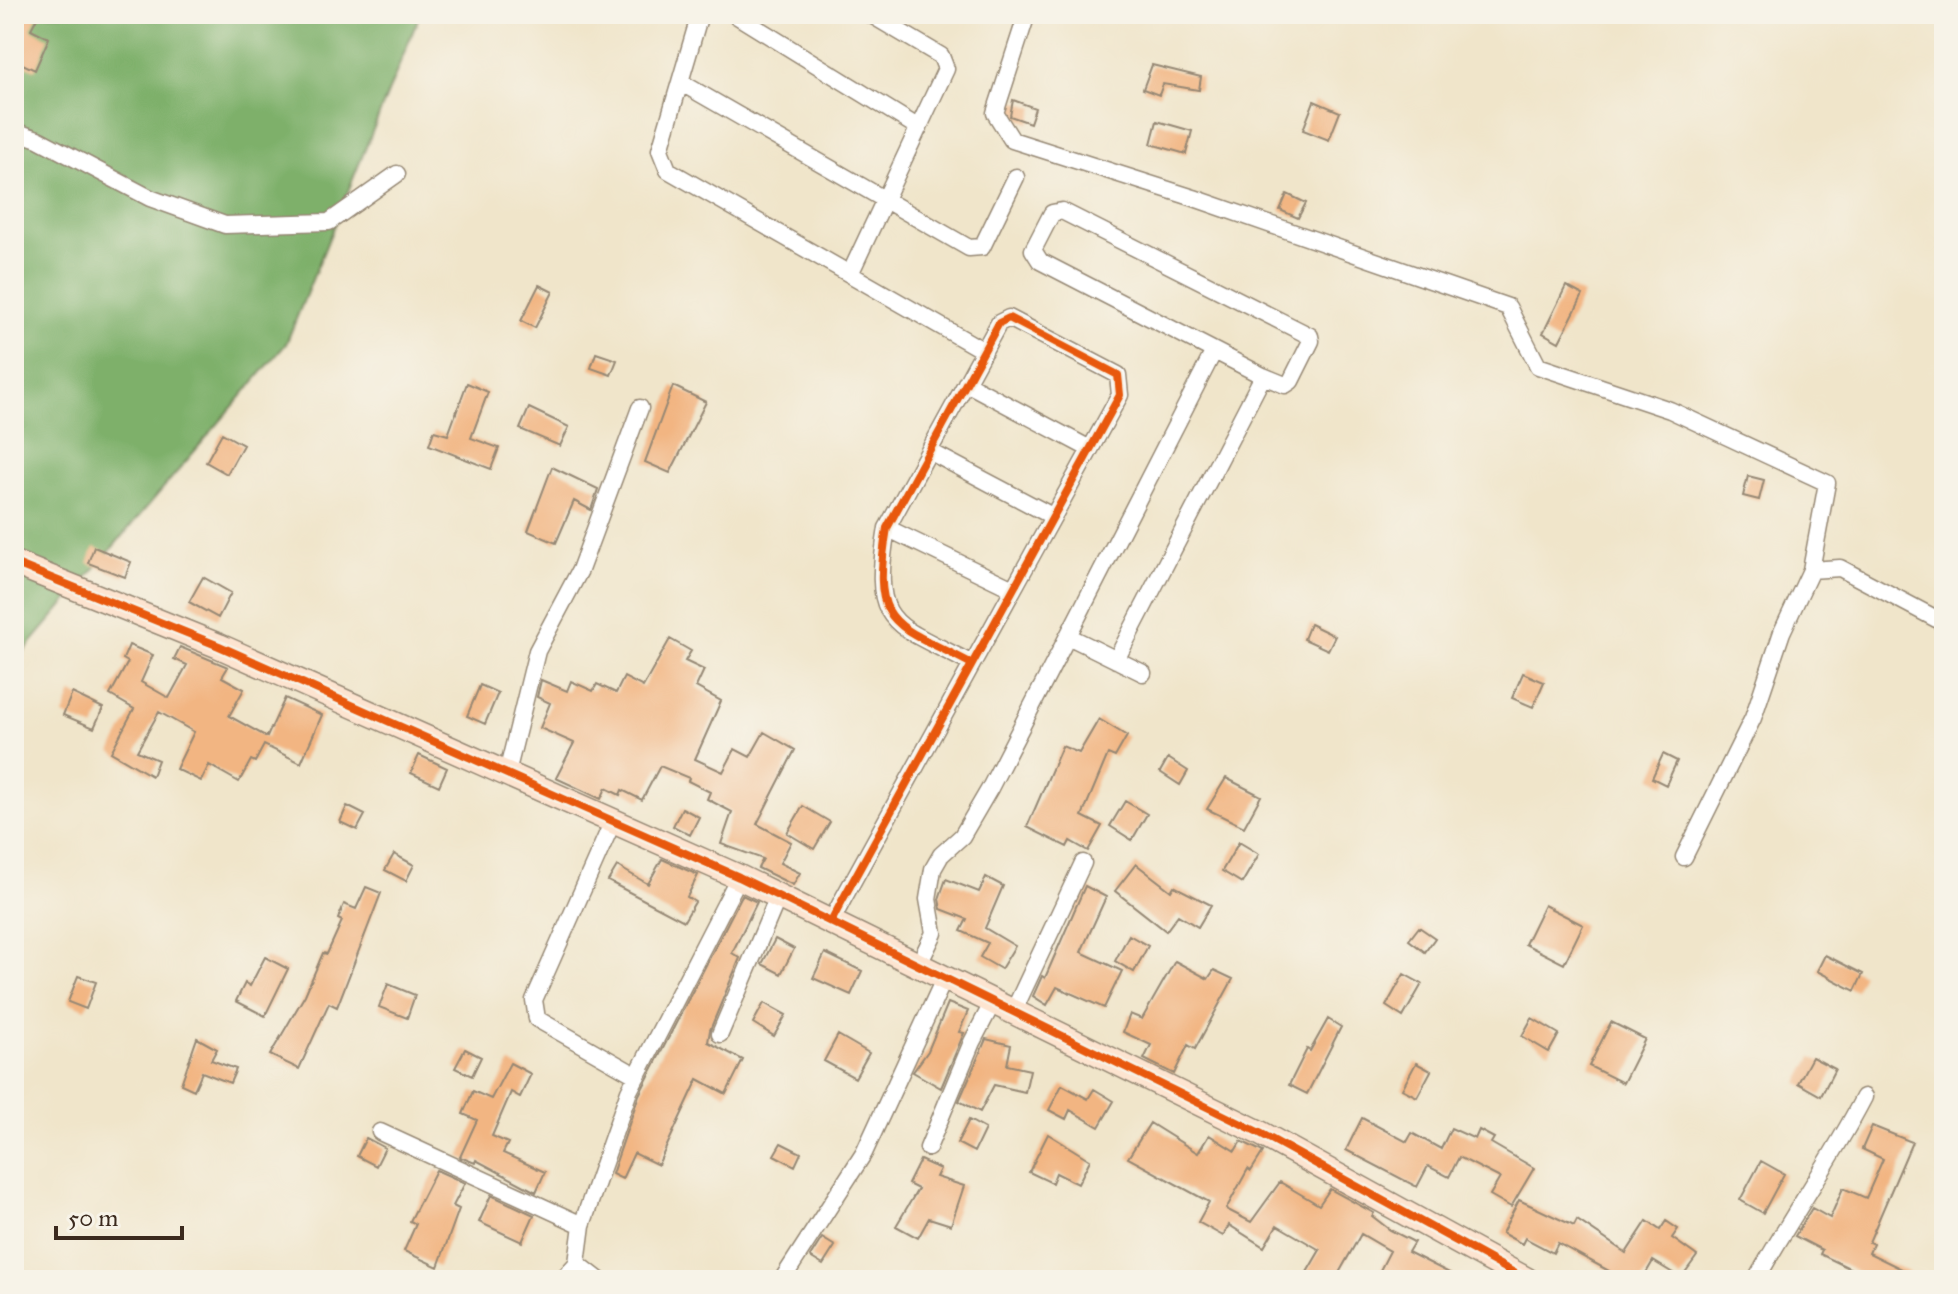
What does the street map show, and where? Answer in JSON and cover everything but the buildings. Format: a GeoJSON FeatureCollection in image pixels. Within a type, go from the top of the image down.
{"type":"FeatureCollection","features":[{"type":"Feature","properties":{"kind":"street"},"geometry":{"type":"LineString","coordinates":[[700,14],[660,150],[668,170],[984,351]]}},
{"type":"Feature","properties":{"kind":"street"},"geometry":{"type":"LineString","coordinates":[[734,14],[919,128]]}},
{"type":"Feature","properties":{"kind":"street"},"geometry":{"type":"LineString","coordinates":[[850,274],[946,69],[945,62],[870,14]]}},
{"type":"Feature","properties":{"kind":"street"},"geometry":{"type":"LineString","coordinates":[[1027,14],[995,113],[1012,140],[1194,198],[1508,307],[1538,366],[1670,410],[1827,483],[1811,570],[1782,632],[1753,718],[1684,857]]}},
{"type":"Feature","properties":{"kind":"street"},"geometry":{"type":"LineString","coordinates":[[680,82],[884,201],[976,250],[982,247],[1016,177]]}},
{"type":"Feature","properties":{"kind":"street"},"geometry":{"type":"LineString","coordinates":[[14,131],[38,139],[150,198],[225,225],[329,222],[397,174]]}},
{"type":"Feature","properties":{"kind":"street"},"geometry":{"type":"LineString","coordinates":[[1062,211],[1310,336],[1311,341],[1291,381],[1285,385],[1214,351],[1034,256],[1033,250],[1052,213],[1062,211]]}},
{"type":"Feature","properties":{"kind":"street"},"geometry":{"type":"LineString","coordinates":[[831,922],[1120,395],[1118,375],[1017,319],[1009,318],[999,323],[887,528],[881,564],[885,606],[893,622],[972,664]]}},
{"type":"Feature","properties":{"kind":"street"},"geometry":{"type":"LineString","coordinates":[[919,964],[934,933],[928,899],[933,869],[941,855],[962,836],[990,788],[1214,351]]}},
{"type":"Feature","properties":{"kind":"street"},"geometry":{"type":"LineString","coordinates":[[1116,660],[1263,376]]}},
{"type":"Feature","properties":{"kind":"street"},"geometry":{"type":"LineString","coordinates":[[966,383],[1090,449]]}},
{"type":"Feature","properties":{"kind":"street"},"geometry":{"type":"LineString","coordinates":[[507,773],[537,651],[580,570],[640,408]]}},
{"type":"Feature","properties":{"kind":"street"},"geometry":{"type":"LineString","coordinates":[[929,451],[1052,516]]}},
{"type":"Feature","properties":{"kind":"street"},"geometry":{"type":"LineString","coordinates":[[887,528],[1013,589]]}},
{"type":"Feature","properties":{"kind":"street"},"geometry":{"type":"LineString","coordinates":[[14,563],[219,646],[739,877],[1260,1133],[1527,1280]]}},
{"type":"Feature","properties":{"kind":"street"},"geometry":{"type":"LineString","coordinates":[[1811,570],[1840,568],[1944,623]]}},
{"type":"Feature","properties":{"kind":"street"},"geometry":{"type":"LineString","coordinates":[[1068,636],[1143,673]]}},
{"type":"Feature","properties":{"kind":"street"},"geometry":{"type":"LineString","coordinates":[[613,821],[534,1000],[537,1019],[637,1076]]}},
{"type":"Feature","properties":{"kind":"street"},"geometry":{"type":"LineString","coordinates":[[928,1148],[972,1042],[1004,1005],[1083,863]]}},
{"type":"Feature","properties":{"kind":"street"},"geometry":{"type":"LineString","coordinates":[[562,1280],[577,1263],[582,1225],[637,1076],[739,877]]}},
{"type":"Feature","properties":{"kind":"street"},"geometry":{"type":"LineString","coordinates":[[720,1034],[778,897]]}},
{"type":"Feature","properties":{"kind":"street"},"geometry":{"type":"LineString","coordinates":[[782,1280],[864,1153],[945,977]]}},
{"type":"Feature","properties":{"kind":"street"},"geometry":{"type":"LineString","coordinates":[[1756,1280],[1783,1230],[1840,1144],[1864,1097]]}},
{"type":"Feature","properties":{"kind":"street"},"geometry":{"type":"LineString","coordinates":[[380,1132],[582,1225]]}},
{"type":"Feature","properties":{"kind":"street"},"geometry":{"type":"LineString","coordinates":[[577,1263],[599,1280]]}},
{"type":"Feature","properties":{"kind":"green space"},"geometry":{"type":"Polygon","coordinates":[[[14,14],[420,14],[286,344],[14,663],[14,14]]]}},
{"type":"Feature","properties":{"kind":"cycle path"},"geometry":{"type":"LineString","coordinates":[[831,922],[1120,395],[1118,375],[1009,318],[999,323],[887,528],[883,561],[882,586],[886,604],[894,618],[906,629],[972,664]]}},
{"type":"Feature","properties":{"kind":"cycle path"},"geometry":{"type":"LineString","coordinates":[[14,563],[219,646],[739,877],[1260,1133],[1527,1280]]}}]}
